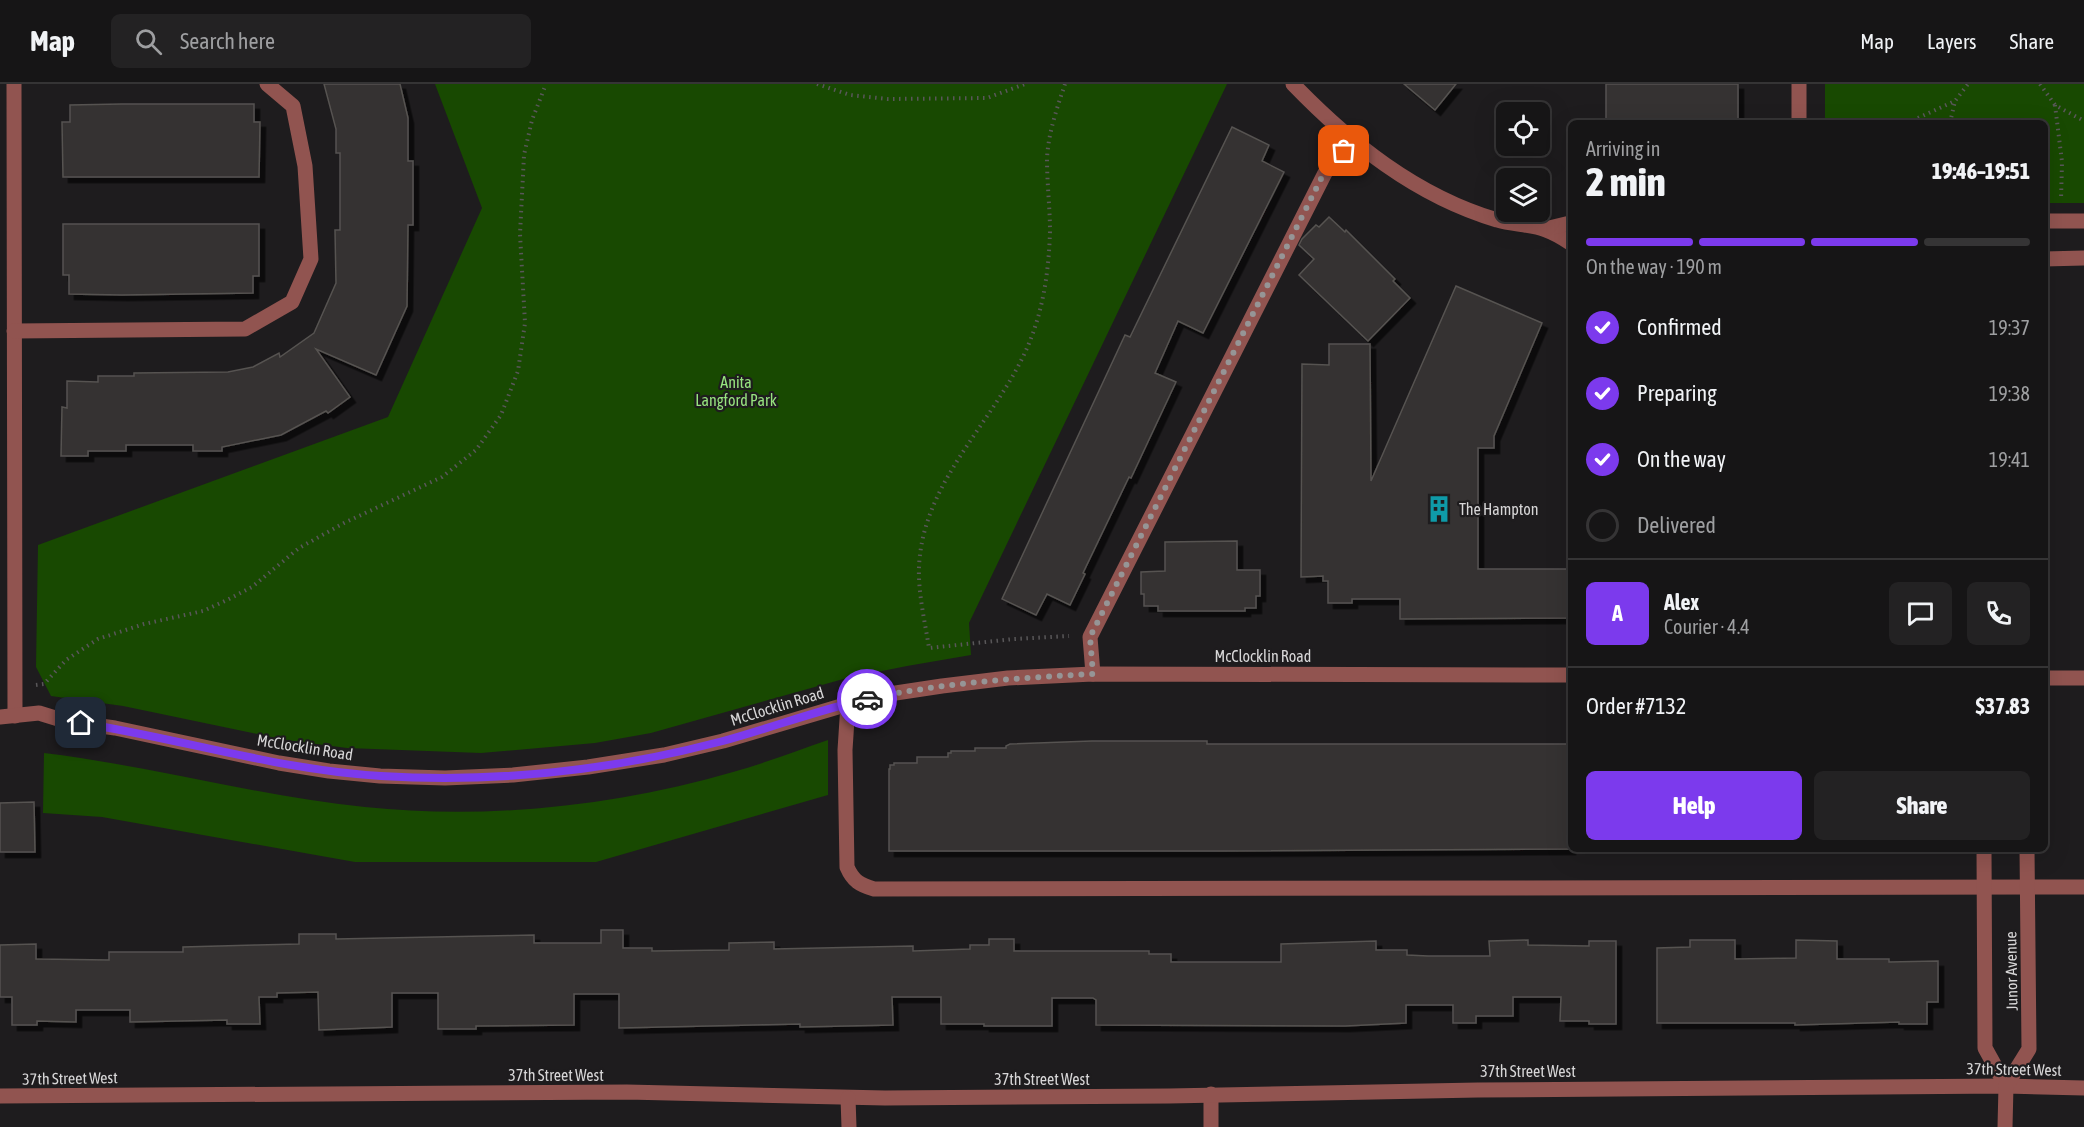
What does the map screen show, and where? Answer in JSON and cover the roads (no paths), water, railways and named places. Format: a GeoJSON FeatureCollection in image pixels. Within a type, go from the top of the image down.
{"type":"FeatureCollection","features":[{"type":"Feature","properties":{"kind":"street"},"geometry":{"type":"LineString","coordinates":[[8,717],[7,353],[15,331],[14,84]]}},
{"type":"Feature","properties":{"kind":"street"},"geometry":{"type":"LineString","coordinates":[[15,331],[246,328],[291,302],[311,259],[305,166],[294,106],[267,84]]}},
{"type":"Feature","properties":{"kind":"street"},"geometry":{"type":"LineString","coordinates":[[1293,84],[1353,141],[1400,176],[1447,200],[1497,221],[1545,229],[1568,242]]}},
{"type":"Feature","properties":{"kind":"street"},"geometry":{"type":"LineString","coordinates":[[1798,84],[1799,120]]}},
{"type":"Feature","properties":{"kind":"street"},"geometry":{"type":"LineString","coordinates":[[1093,674],[1090,637],[1324,173],[1353,141]]}},
{"type":"Feature","properties":{"kind":"street"},"geometry":{"type":"LineString","coordinates":[[2048,221],[2084,221]]}},
{"type":"Feature","properties":{"kind":"street"},"geometry":{"type":"LineString","coordinates":[[1545,229],[1568,223]]}},
{"type":"Feature","properties":{"kind":"street"},"geometry":{"type":"LineString","coordinates":[[2048,260],[2084,258]]}},
{"type":"Feature","properties":{"kind":"street","name":"McClocklin Road"},"geometry":{"type":"LineString","coordinates":[[8,717],[39,713],[65,721],[115,728],[279,763],[370,775],[445,778],[556,771],[664,755],[723,741],[848,704],[942,686],[1008,678],[1093,674],[1568,675]]}},
{"type":"Feature","properties":{"kind":"street"},"geometry":{"type":"LineString","coordinates":[[2048,678],[2084,678]]}},
{"type":"Feature","properties":{"kind":"street"},"geometry":{"type":"LineString","coordinates":[[848,704],[845,750],[847,867],[852,877],[860,885],[874,889],[2084,887]]}},
{"type":"Feature","properties":{"kind":"street","name":"Junor Avenue"},"geometry":{"type":"LineString","coordinates":[[1984,852],[1985,1048],[2006,1086],[2029,1049],[2027,852]]}},
{"type":"Feature","properties":{"kind":"street"},"geometry":{"type":"LineString","coordinates":[[2005,1127],[2006,1086]]}},
{"type":"Feature","properties":{"kind":"street","name":"37th Street West"},"geometry":{"type":"LineString","coordinates":[[0,1096],[627,1092],[848,1098],[2006,1086],[2084,1088]]}},
{"type":"Feature","properties":{"kind":"street"},"geometry":{"type":"LineString","coordinates":[[1211,1094],[1211,1127]]}},
{"type":"Feature","properties":{"kind":"street"},"geometry":{"type":"LineString","coordinates":[[848,1098],[849,1127]]}},
{"type":"Feature","properties":{"kind":"place","name":"The Hampton"},"geometry":{"type":"Point","coordinates":[1439,509]}},
{"type":"Feature","properties":{"kind":"park label","name":"Anita Langford Park"},"geometry":{"type":"Point","coordinates":[736,391]}}]}
